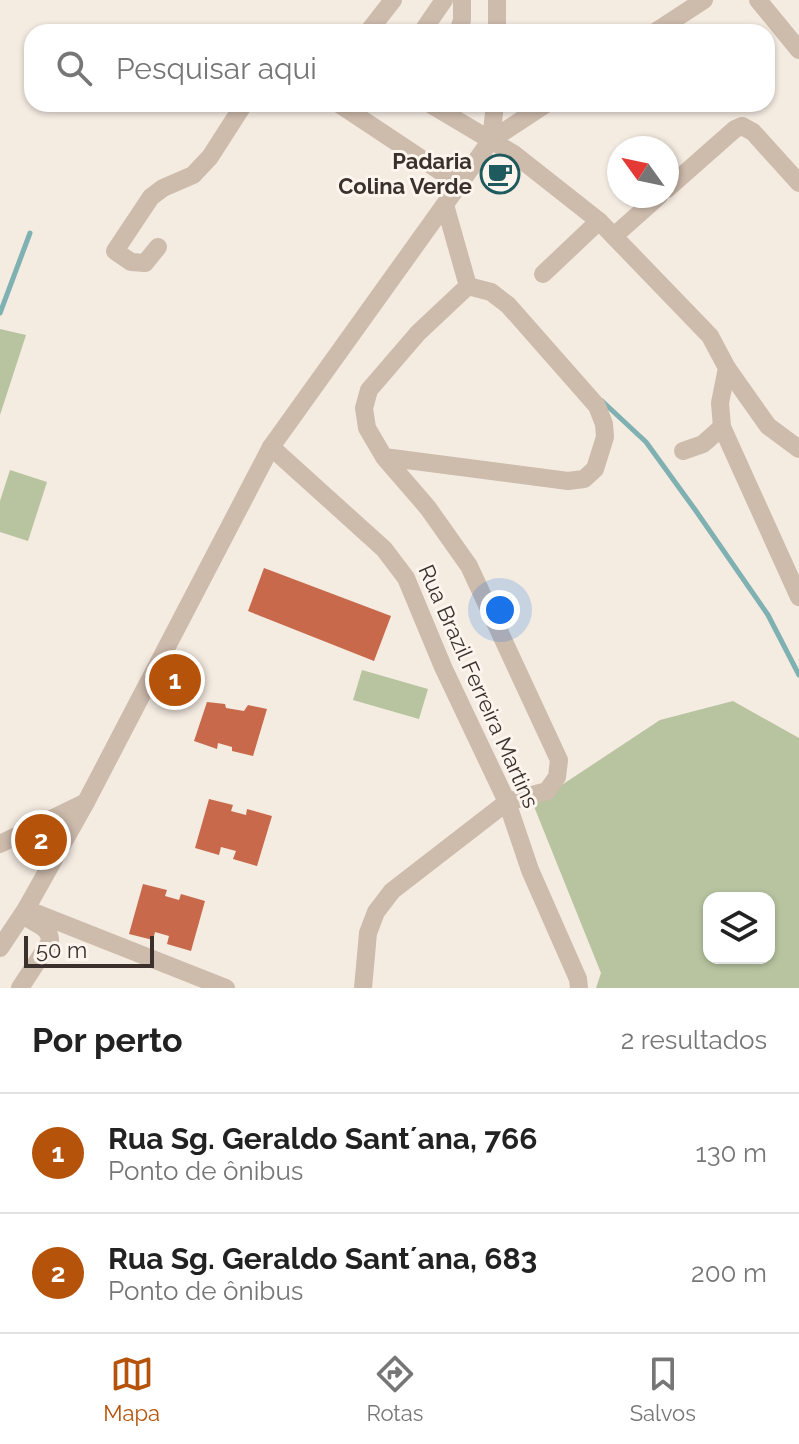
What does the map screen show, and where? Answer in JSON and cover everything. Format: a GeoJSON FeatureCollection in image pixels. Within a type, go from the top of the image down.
{"type":"FeatureCollection","features":[{"type":"Feature","properties":{"kind":"street"},"geometry":{"type":"LineString","coordinates":[[374,24],[393,0]]}},
{"type":"Feature","properties":{"kind":"street"},"geometry":{"type":"LineString","coordinates":[[428,24],[444,0]]}},
{"type":"Feature","properties":{"kind":"street"},"geometry":{"type":"LineString","coordinates":[[461,24],[462,0]]}},
{"type":"Feature","properties":{"kind":"street"},"geometry":{"type":"LineString","coordinates":[[497,0],[497,24]]}},
{"type":"Feature","properties":{"kind":"street"},"geometry":{"type":"LineString","coordinates":[[667,24],[704,0]]}},
{"type":"Feature","properties":{"kind":"street"},"geometry":{"type":"LineString","coordinates":[[758,0],[799,50]]}},
{"type":"Feature","properties":{"kind":"street"},"geometry":{"type":"LineString","coordinates":[[158,247],[145,263],[138,264],[115,251],[151,197],[163,188],[193,175],[210,157],[240,112]]}},
{"type":"Feature","properties":{"kind":"street"},"geometry":{"type":"LineString","coordinates":[[351,112],[458,183]]}},
{"type":"Feature","properties":{"kind":"street"},"geometry":{"type":"LineString","coordinates":[[444,112],[514,154],[599,221],[710,336],[727,368],[768,426],[799,449]]}},
{"type":"Feature","properties":{"kind":"street"},"geometry":{"type":"LineString","coordinates":[[491,140],[494,112]]}},
{"type":"Feature","properties":{"kind":"street"},"geometry":{"type":"LineString","coordinates":[[0,948],[24,912],[86,802],[271,447],[491,140],[534,112]]}},
{"type":"Feature","properties":{"kind":"street"},"geometry":{"type":"LineString","coordinates":[[679,178],[742,126],[753,132],[799,183]]}},
{"type":"Feature","properties":{"kind":"street"},"geometry":{"type":"LineString","coordinates":[[445,205],[468,286]]}},
{"type":"Feature","properties":{"kind":"street"},"geometry":{"type":"LineString","coordinates":[[614,236],[646,208]]}},
{"type":"Feature","properties":{"kind":"street"},"geometry":{"type":"LineString","coordinates":[[543,274],[599,221]]}},
{"type":"Feature","properties":{"kind":"street"},"geometry":{"type":"LineString","coordinates":[[384,457],[568,481],[584,479],[595,469],[605,437],[597,406],[508,305],[491,292],[468,286]]}},
{"type":"Feature","properties":{"kind":"street"},"geometry":{"type":"LineString","coordinates":[[363,988],[368,933],[376,912],[392,891],[507,802],[547,791],[557,777],[559,760],[469,566],[428,508],[384,457],[367,428],[364,408],[369,390],[418,333],[468,286]]}},
{"type":"Feature","properties":{"kind":"street"},"geometry":{"type":"LineString","coordinates":[[727,368],[720,403],[722,427],[799,597]]}},
{"type":"Feature","properties":{"kind":"street"},"geometry":{"type":"LineString","coordinates":[[683,451],[703,444],[722,427]]}},
{"type":"Feature","properties":{"kind":"street","name":"Rua Brazil Ferreira Martins"},"geometry":{"type":"LineString","coordinates":[[271,447],[384,549],[406,578],[443,667],[507,802],[530,870],[578,979],[579,988]]}},
{"type":"Feature","properties":{"kind":"street"},"geometry":{"type":"LineString","coordinates":[[0,844],[86,802]]}},
{"type":"Feature","properties":{"kind":"street"},"geometry":{"type":"LineString","coordinates":[[20,988],[51,936],[24,912]]}},
{"type":"Feature","properties":{"kind":"street"},"geometry":{"type":"LineString","coordinates":[[24,912],[226,988]]}},
{"type":"Feature","properties":{"kind":"green space"},"geometry":{"type":"Polygon","coordinates":[[[0,329],[26,335],[0,415],[0,329]]]}},
{"type":"Feature","properties":{"kind":"green space"},"geometry":{"type":"Polygon","coordinates":[[[10,470],[47,482],[28,541],[0,532],[0,501],[10,470]]]}},
{"type":"Feature","properties":{"kind":"green space"},"geometry":{"type":"Polygon","coordinates":[[[362,670],[428,689],[419,719],[353,700],[362,670]]]}},
{"type":"Feature","properties":{"kind":"green space"},"geometry":{"type":"Polygon","coordinates":[[[733,701],[799,738],[799,988],[596,988],[601,973],[533,804],[660,720],[733,701]]]}},
{"type":"Feature","properties":{"kind":"building"},"geometry":{"type":"Polygon","coordinates":[[[264,568],[391,616],[374,661],[248,611],[264,568]]]}},
{"type":"Feature","properties":{"kind":"building"},"geometry":{"type":"Polygon","coordinates":[[[207,702],[244,711],[248,705],[267,709],[253,756],[232,751],[232,747],[218,743],[217,749],[194,741],[207,702]]]}},
{"type":"Feature","properties":{"kind":"building"},"geometry":{"type":"Polygon","coordinates":[[[209,799],[233,805],[231,811],[246,815],[247,809],[272,816],[257,866],[233,859],[236,851],[221,847],[219,855],[195,848],[209,799]]]}},
{"type":"Feature","properties":{"kind":"building"},"geometry":{"type":"Polygon","coordinates":[[[143,884],[167,890],[165,896],[179,900],[181,894],[205,901],[191,951],[167,944],[169,936],[155,932],[153,940],[129,934],[143,884]]]}},
{"type":"Feature","properties":{"kind":"waterway"},"geometry":{"type":"LineString","coordinates":[[0,313],[30,233]]}},
{"type":"Feature","properties":{"kind":"waterway"},"geometry":{"type":"LineString","coordinates":[[602,401],[646,442],[696,511],[768,615],[799,675]]}},
{"type":"Feature","properties":{"kind":"place","name":"Padaria Colina Verde"},"geometry":{"type":"Point","coordinates":[500,174]}},
{"type":"Feature","properties":{"kind":"place","name":"Rua Sg. Geraldo Sant´ana, 766"},"geometry":{"type":"Point","coordinates":[175,680]}},
{"type":"Feature","properties":{"kind":"place","name":"Rua Sg. Geraldo Sant´ana, 683"},"geometry":{"type":"Point","coordinates":[41,840]}}]}
